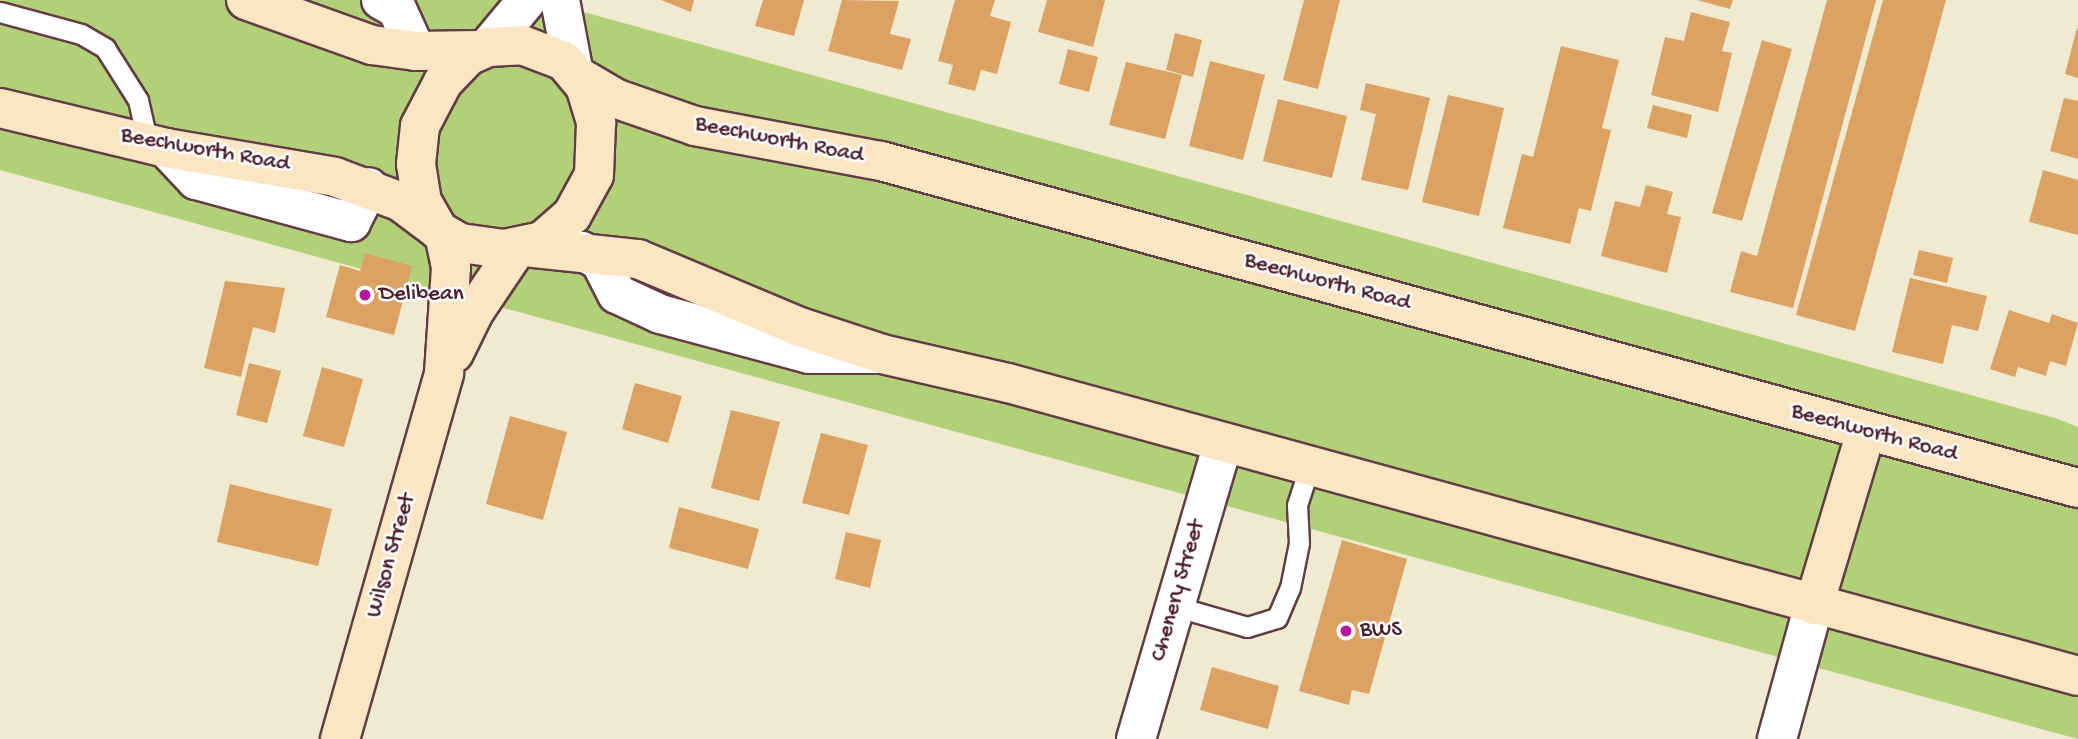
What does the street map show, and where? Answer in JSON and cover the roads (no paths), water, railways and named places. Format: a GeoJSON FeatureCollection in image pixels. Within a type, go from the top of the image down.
{"type":"FeatureCollection","features":[{"type":"Feature","properties":{"kind":"main road"},"geometry":{"type":"LineString","coordinates":[[246,0],[355,41],[416,51],[534,47],[576,73],[596,123],[594,175],[563,224],[521,248]]}},
{"type":"Feature","properties":{"kind":"main road"},"geometry":{"type":"LineString","coordinates":[[483,49],[443,82],[420,126],[416,149],[419,189],[441,233],[479,247],[582,251],[660,267],[800,327],[882,354],[1021,387],[2078,677]]}},
{"type":"Feature","properties":{"kind":"main road","name":"Beechworth Road"},"geometry":{"type":"LineString","coordinates":[[576,73],[626,102],[695,126],[881,161],[2078,488]]}},
{"type":"Feature","properties":{"kind":"main road","name":"Beechworth Road"},"geometry":{"type":"LineString","coordinates":[[0,108],[157,146],[301,168],[369,187],[413,209],[441,233]]}},
{"type":"Feature","properties":{"kind":"main road","name":"Wilson Street"},"geometry":{"type":"LineString","coordinates":[[441,233],[452,267],[444,373]]}},
{"type":"Feature","properties":{"kind":"main road","name":"Wilson Street"},"geometry":{"type":"LineString","coordinates":[[340,739],[444,373],[474,312],[521,248]]}},
{"type":"Feature","properties":{"kind":"main road"},"geometry":{"type":"LineString","coordinates":[[1814,605],[1866,432]]}},
{"type":"Feature","properties":{"kind":"street"},"geometry":{"type":"LineString","coordinates":[[381,0],[397,9],[416,51]]}},
{"type":"Feature","properties":{"kind":"street"},"geometry":{"type":"LineString","coordinates":[[483,49],[527,0]]}},
{"type":"Feature","properties":{"kind":"street"},"geometry":{"type":"LineString","coordinates":[[560,0],[576,73]]}},
{"type":"Feature","properties":{"kind":"street","name":"Chenery Street"},"geometry":{"type":"LineString","coordinates":[[1136,739],[1223,443]]}},
{"type":"Feature","properties":{"kind":"street"},"geometry":{"type":"LineString","coordinates":[[1777,739],[1814,605]]}},
{"type":"Feature","properties":{"kind":"lane"},"geometry":{"type":"LineString","coordinates":[[0,12],[81,34],[106,48],[138,100],[157,146]]}},
{"type":"Feature","properties":{"kind":"lane"},"geometry":{"type":"LineString","coordinates":[[1174,606],[1247,627],[1277,618],[1290,588],[1299,543],[1297,505],[1309,468]]}},
{"type":"Feature","properties":{"kind":"place","name":"Delibean"},"geometry":{"type":"Point","coordinates":[365,295]}},
{"type":"Feature","properties":{"kind":"place","name":"BWS"},"geometry":{"type":"Point","coordinates":[1346,631]}}]}
